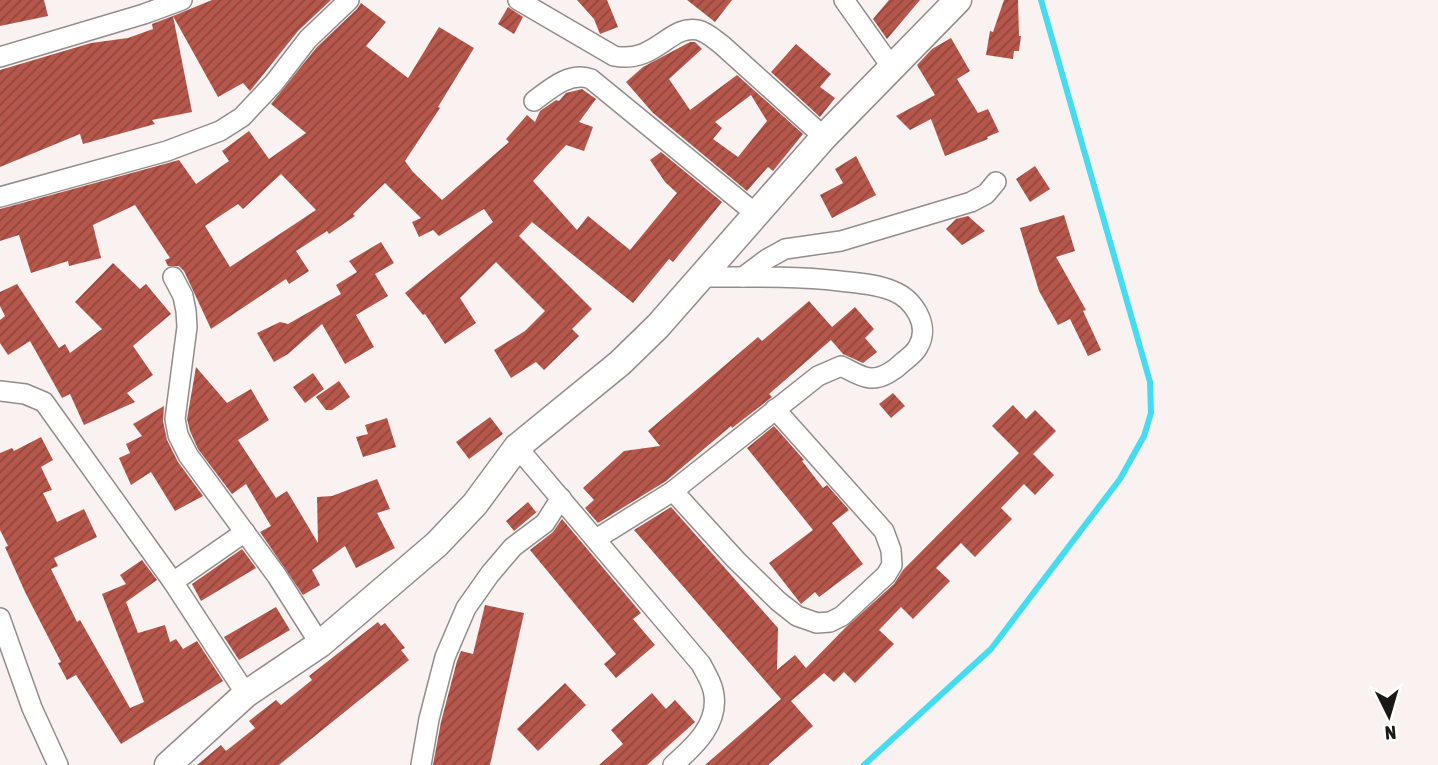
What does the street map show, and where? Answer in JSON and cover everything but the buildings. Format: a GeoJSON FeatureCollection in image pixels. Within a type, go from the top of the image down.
{"type":"FeatureCollection","features":[{"type":"Feature","properties":{"kind":"main road"},"geometry":{"type":"LineString","coordinates":[[168,765],[246,694],[320,644],[436,544],[475,504],[517,447],[620,363],[701,277],[824,137],[958,0]]}},
{"type":"Feature","properties":{"kind":"street"},"geometry":{"type":"LineString","coordinates":[[0,57],[182,0]]}},
{"type":"Feature","properties":{"kind":"street"},"geometry":{"type":"LineString","coordinates":[[0,198],[167,151],[220,131],[242,117],[274,83],[308,39],[349,0]]}},
{"type":"Feature","properties":{"kind":"street"},"geometry":{"type":"LineString","coordinates":[[517,0],[614,56],[640,56],[686,30],[705,33],[722,45],[824,137]]}},
{"type":"Feature","properties":{"kind":"street"},"geometry":{"type":"LineString","coordinates":[[844,0],[893,69]]}},
{"type":"Feature","properties":{"kind":"street"},"geometry":{"type":"LineString","coordinates":[[534,101],[571,78],[582,76],[591,79],[756,214]]}},
{"type":"Feature","properties":{"kind":"street"},"geometry":{"type":"LineString","coordinates":[[743,277],[767,258],[785,249],[841,241],[971,202],[986,194],[996,182]]}},
{"type":"Feature","properties":{"kind":"street"},"geometry":{"type":"LineString","coordinates":[[173,277],[183,296],[187,327],[177,395],[175,419],[178,435],[187,455],[277,576],[320,644]]}},
{"type":"Feature","properties":{"kind":"street"},"geometry":{"type":"LineString","coordinates":[[596,539],[673,491],[775,409],[832,368],[841,366],[871,378],[894,370],[918,348],[921,338],[919,314],[911,302],[893,291],[863,284],[818,279],[701,277]]}},
{"type":"Feature","properties":{"kind":"street"},"geometry":{"type":"LineString","coordinates":[[0,391],[25,394],[44,402],[173,582],[246,694]]}},
{"type":"Feature","properties":{"kind":"street"},"geometry":{"type":"LineString","coordinates":[[673,491],[736,560],[797,616],[817,623],[831,622],[842,617],[886,575],[892,565],[891,550],[884,531],[775,409]]}},
{"type":"Feature","properties":{"kind":"street"},"geometry":{"type":"LineString","coordinates":[[517,447],[701,664],[713,689],[714,707],[709,725],[698,744],[673,765]]}},
{"type":"Feature","properties":{"kind":"street"},"geometry":{"type":"LineString","coordinates":[[421,765],[429,719],[445,657],[466,608],[513,547],[545,523],[561,498]]}},
{"type":"Feature","properties":{"kind":"street"},"geometry":{"type":"LineString","coordinates":[[173,582],[245,532]]}},
{"type":"Feature","properties":{"kind":"street"},"geometry":{"type":"LineString","coordinates":[[0,618],[32,708],[58,765]]}},
{"type":"Feature","properties":{"kind":"waterway"},"geometry":{"type":"LineString","coordinates":[[864,765],[991,649],[1120,479],[1144,436],[1151,413],[1150,382],[1041,0]]}}]}
